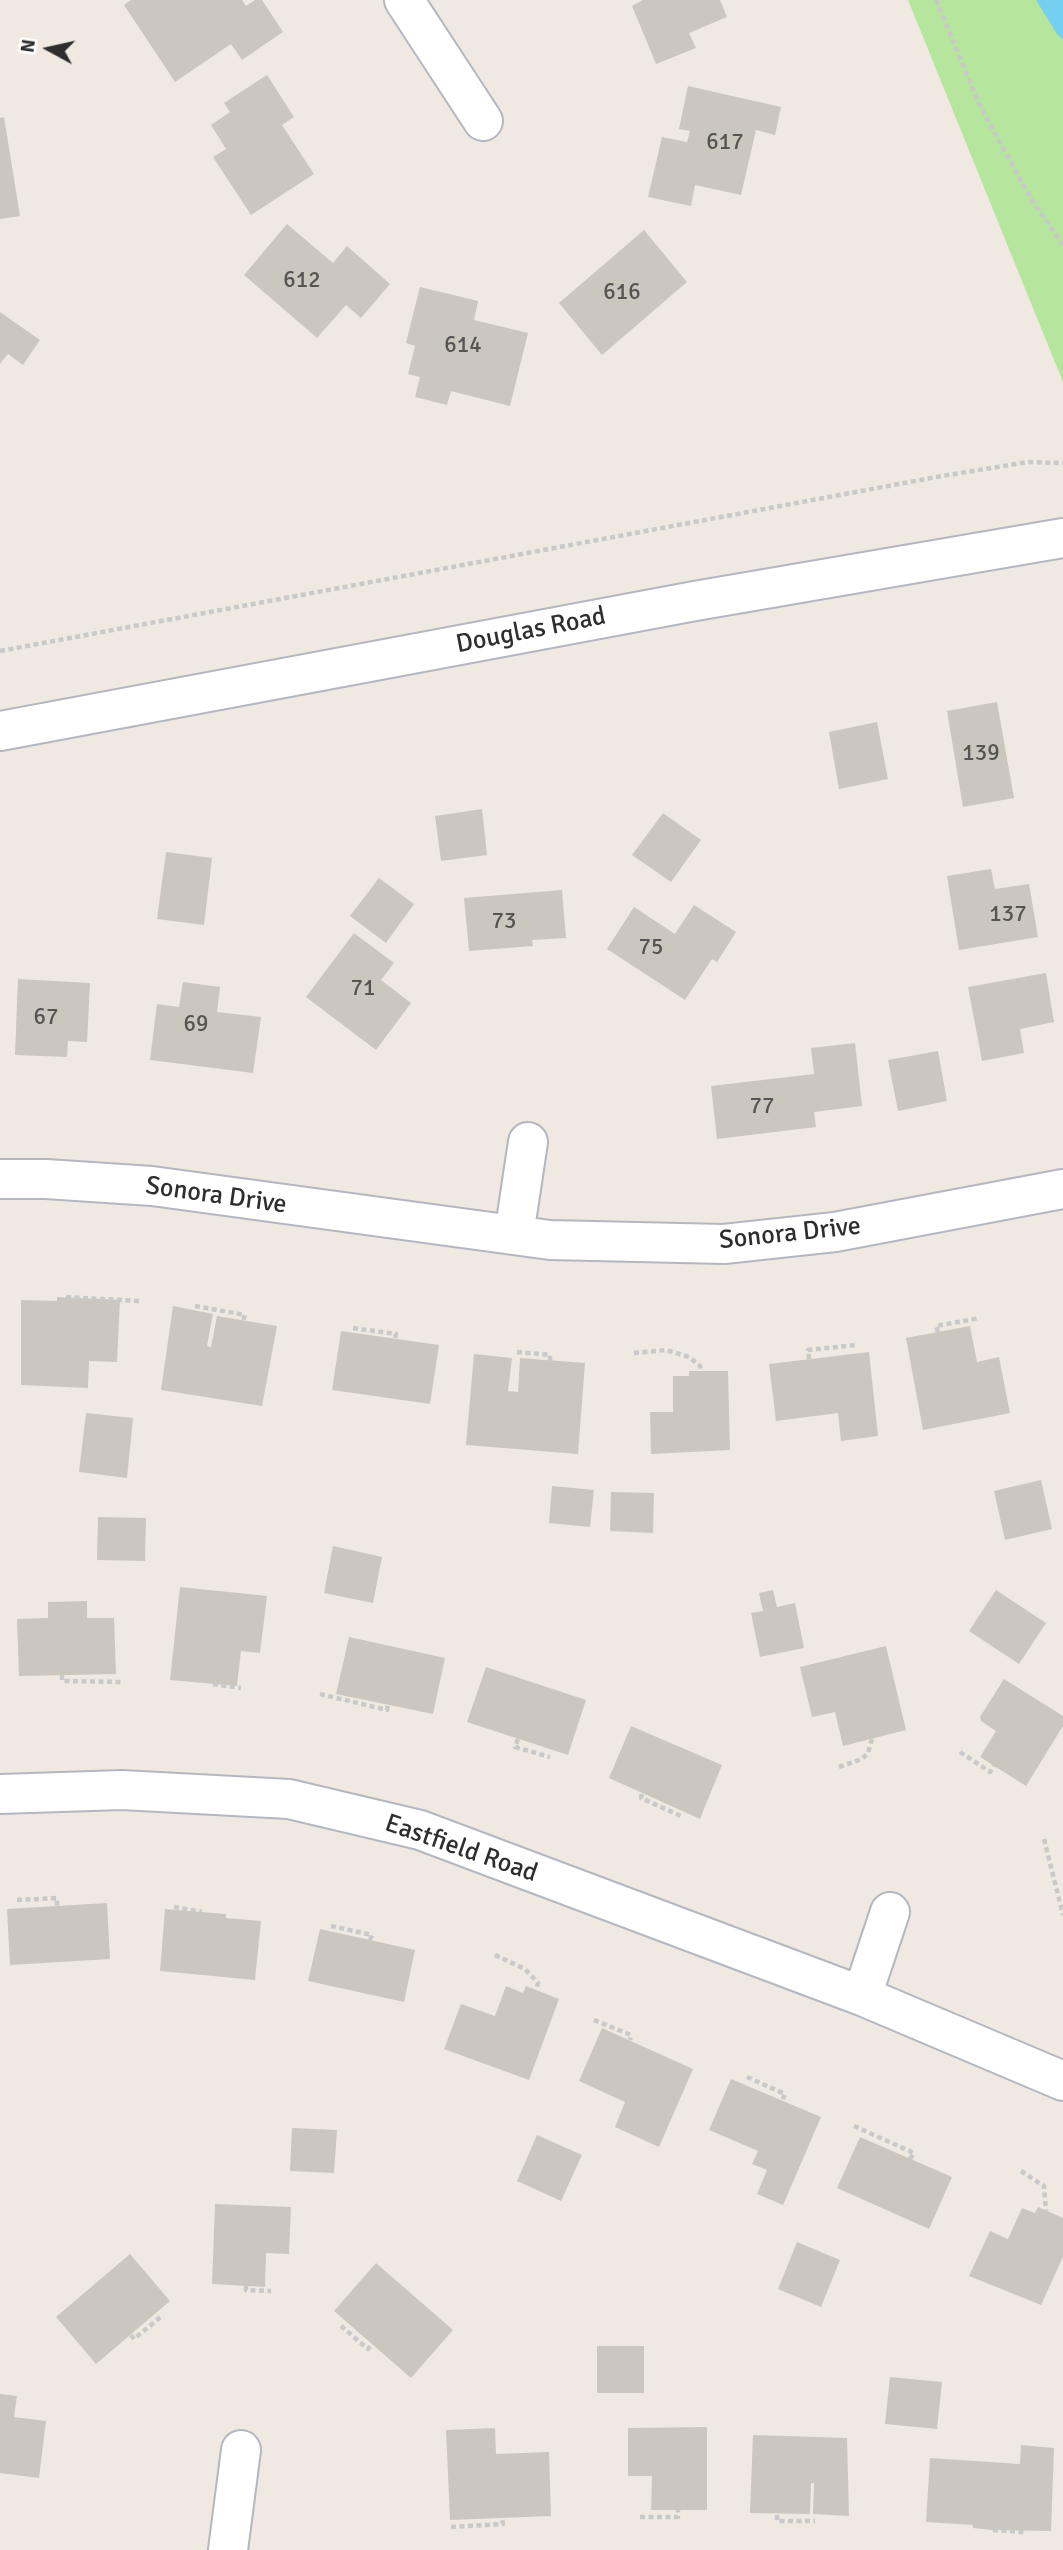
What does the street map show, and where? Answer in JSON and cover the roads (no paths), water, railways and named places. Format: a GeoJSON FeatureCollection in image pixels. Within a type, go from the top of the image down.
{"type":"FeatureCollection","features":[{"type":"Feature","properties":{"kind":"street"},"geometry":{"type":"LineString","coordinates":[[404,0],[483,121]]}},
{"type":"Feature","properties":{"kind":"street","name":"Douglas Road"},"geometry":{"type":"LineString","coordinates":[[0,731],[681,603],[1063,538]]}},
{"type":"Feature","properties":{"kind":"street"},"geometry":{"type":"LineString","coordinates":[[514,1236],[527,1142]]}},
{"type":"Feature","properties":{"kind":"street","name":"Sonora Drive"},"geometry":{"type":"LineString","coordinates":[[0,1180],[46,1179],[152,1186],[550,1240],[724,1244],[835,1232],[1063,1189]]}},
{"type":"Feature","properties":{"kind":"street","name":"Eastfield Road"},"geometry":{"type":"LineString","coordinates":[[0,1794],[122,1790],[289,1799],[420,1830],[862,1996],[1063,2081]]}},
{"type":"Feature","properties":{"kind":"street"},"geometry":{"type":"LineString","coordinates":[[862,1996],[891,1912]]}},
{"type":"Feature","properties":{"kind":"street"},"geometry":{"type":"LineString","coordinates":[[228,2550],[241,2450]]}},
{"type":"Feature","properties":{"kind":"water"},"geometry":{"type":"Polygon","coordinates":[[[1036,0],[1063,0],[1063,39],[1057,34],[1036,0]]]}}]}
